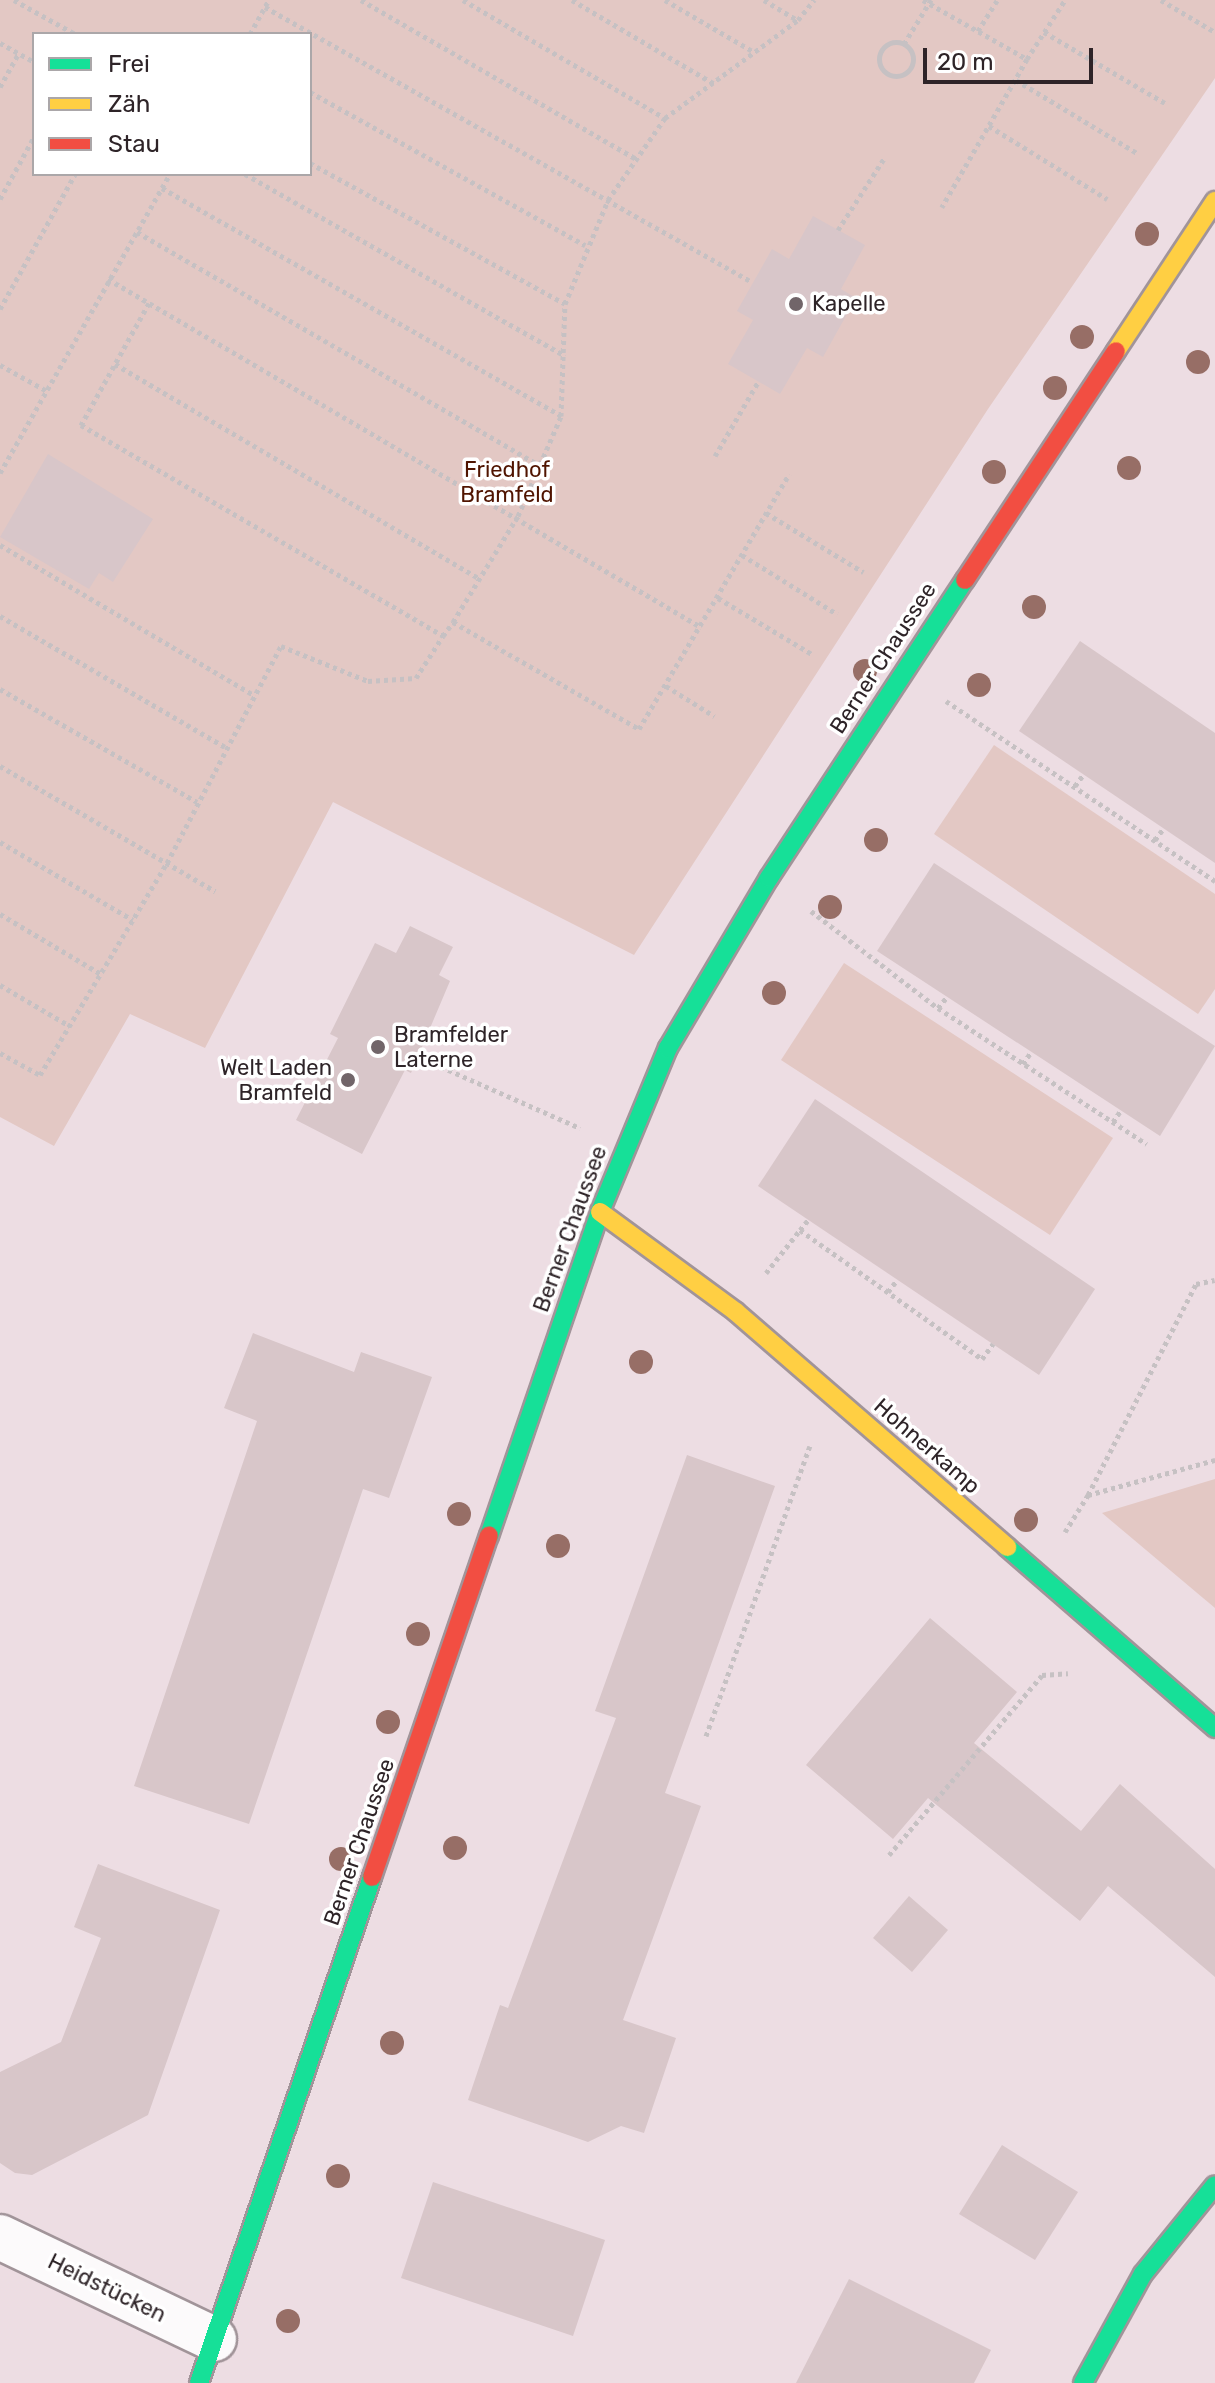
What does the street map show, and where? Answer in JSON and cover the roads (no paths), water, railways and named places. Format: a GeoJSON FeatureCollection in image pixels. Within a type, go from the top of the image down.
{"type":"FeatureCollection","features":[{"type":"Feature","properties":{"kind":"street","name":"Berner Chaussee"},"geometry":{"type":"LineString","coordinates":[[199,2383],[600,1212],[668,1048],[769,878],[902,672],[1215,201]]}},
{"type":"Feature","properties":{"kind":"street","name":"Hohnerkamp"},"geometry":{"type":"LineString","coordinates":[[600,1212],[736,1312],[1215,1728]]}},
{"type":"Feature","properties":{"kind":"street"},"geometry":{"type":"LineString","coordinates":[[1083,2383],[1143,2274],[1215,2185]]}},
{"type":"Feature","properties":{"kind":"street","name":"Heidstücken"},"geometry":{"type":"LineString","coordinates":[[0,2237],[214,2339]]}},
{"type":"Feature","properties":{"kind":"place","name":"Kapelle"},"geometry":{"type":"Point","coordinates":[796,304]}},
{"type":"Feature","properties":{"kind":"place","name":"Bramfelder Laterne"},"geometry":{"type":"Point","coordinates":[378,1047]}},
{"type":"Feature","properties":{"kind":"place","name":"Welt Laden Bramfeld"},"geometry":{"type":"Point","coordinates":[348,1080]}},
{"type":"Feature","properties":{"kind":"park label","name":"Friedhof Bramfeld"},"geometry":{"type":"Point","coordinates":[507,482]}}]}
